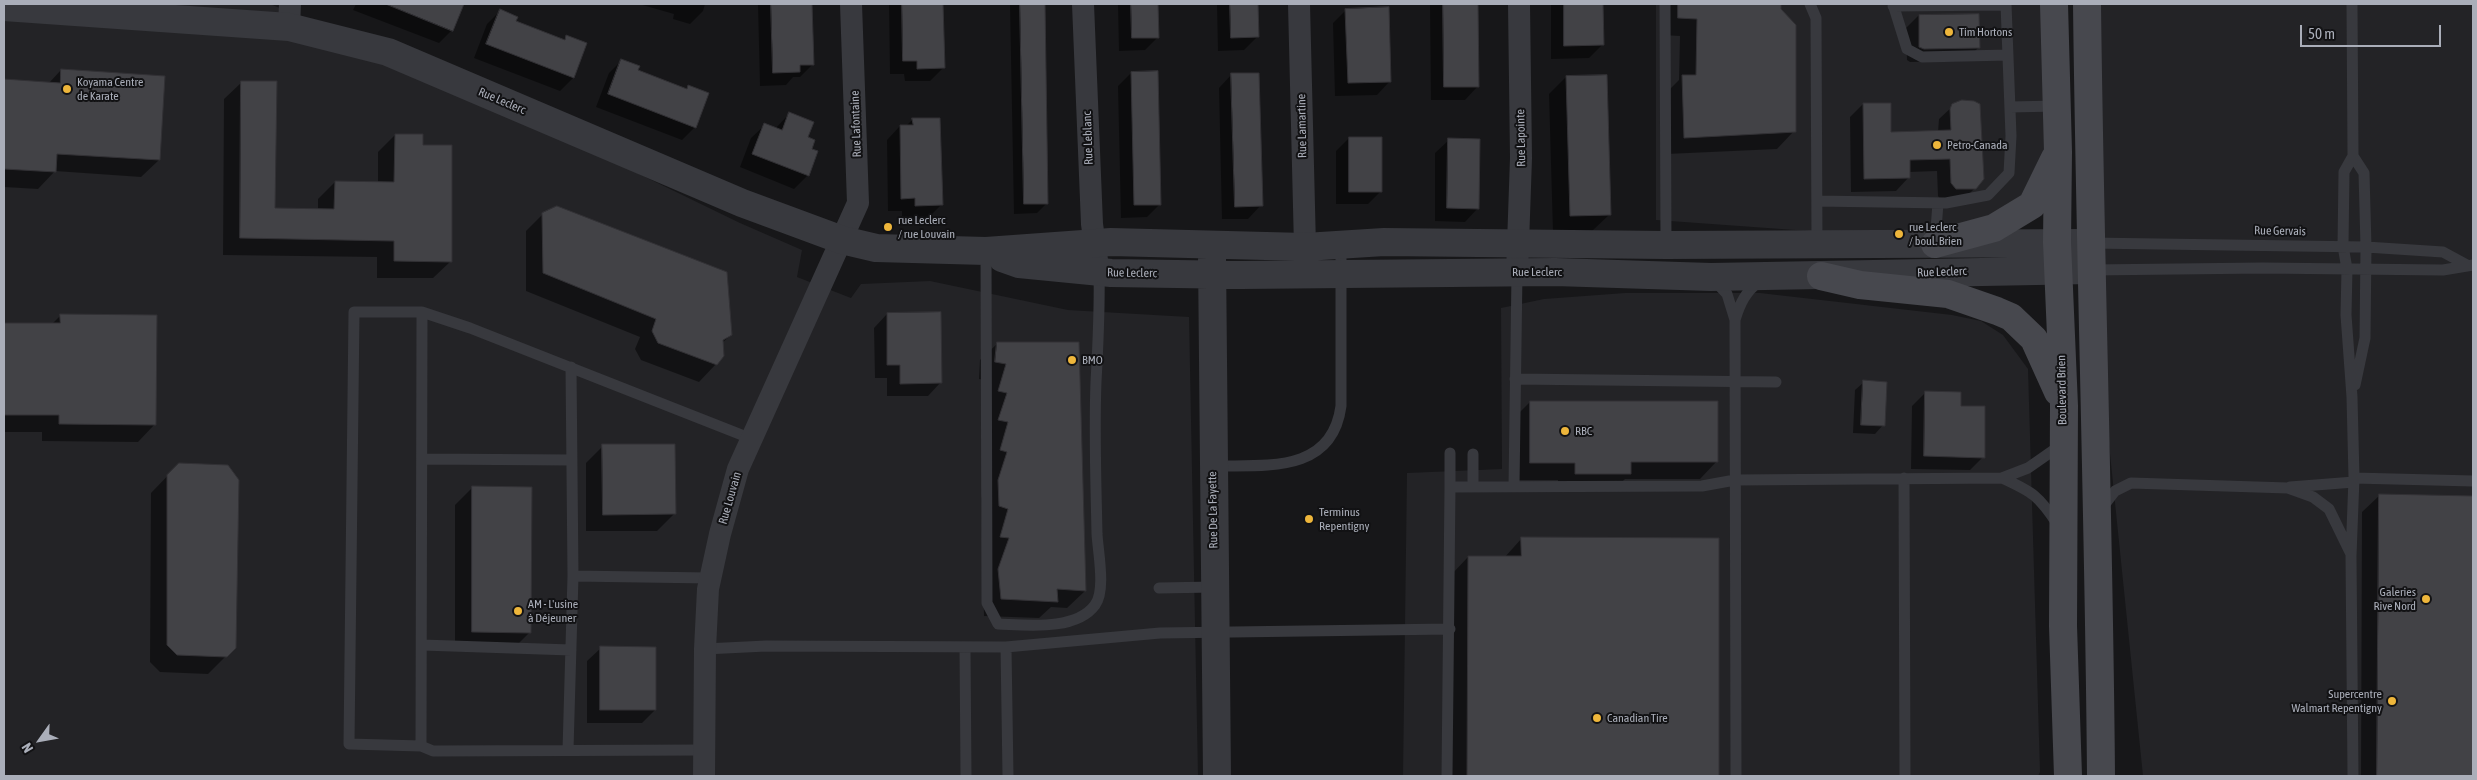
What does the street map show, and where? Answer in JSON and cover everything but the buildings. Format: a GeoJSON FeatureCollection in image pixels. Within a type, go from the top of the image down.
{"type":"FeatureCollection","features":[{"type":"Feature","properties":{"kind":"main road","name":"Boulevard Brien"},"geometry":{"type":"LineString","coordinates":[[2054,4],[2058,152],[2057,242],[2064,406],[2063,532],[2068,776]]}},
{"type":"Feature","properties":{"kind":"main road"},"geometry":{"type":"LineString","coordinates":[[2087,4],[2089,243],[2098,526],[2101,776]]}},
{"type":"Feature","properties":{"kind":"main road"},"geometry":{"type":"LineString","coordinates":[[1935,244],[1994,228],[2032,205],[2058,152]]}},
{"type":"Feature","properties":{"kind":"main road"},"geometry":{"type":"LineString","coordinates":[[1821,276],[1860,285],[1948,294],[2011,318],[2034,338],[2064,406]]}},
{"type":"Feature","properties":{"kind":"street","name":"Rue Lafontaine"},"geometry":{"type":"LineString","coordinates":[[842,240],[855,211],[858,191],[851,4]]}},
{"type":"Feature","properties":{"kind":"street","name":"Rue Leblanc"},"geometry":{"type":"LineString","coordinates":[[1083,4],[1092,224],[1099,272]]}},
{"type":"Feature","properties":{"kind":"street","name":"Rue Lamartine"},"geometry":{"type":"LineString","coordinates":[[1299,4],[1306,247]]}},
{"type":"Feature","properties":{"kind":"street","name":"Rue Lapointe"},"geometry":{"type":"LineString","coordinates":[[1518,272],[1521,158],[1519,4]]}},
{"type":"Feature","properties":{"kind":"street","name":"Rue Leclerc"},"geometry":{"type":"LineString","coordinates":[[4,8],[290,15],[388,52],[742,202],[842,240],[893,250],[986,251],[1094,243],[1185,242],[1212,245],[1306,247],[1384,242],[1666,245],[2089,243]]}},
{"type":"Feature","properties":{"kind":"street","name":"Rue Louvain"},"geometry":{"type":"LineString","coordinates":[[704,776],[705,649],[710,578],[720,534],[738,469],[842,240]]}},
{"type":"Feature","properties":{"kind":"street","name":"Rue De La Fayette"},"geometry":{"type":"LineString","coordinates":[[1212,245],[1212,466],[1217,776]]}},
{"type":"Feature","properties":{"kind":"street","name":"Rue Leclerc"},"geometry":{"type":"LineString","coordinates":[[986,251],[1019,264],[1099,272],[1212,275],[1518,272],[1711,277],[1821,276],[2058,269],[2091,270]]}},
{"type":"Feature","properties":{"kind":"lane"},"geometry":{"type":"LineString","coordinates":[[1665,4],[1666,245]]}},
{"type":"Feature","properties":{"kind":"lane"},"geometry":{"type":"LineString","coordinates":[[1810,4],[1816,18],[1817,244]]}},
{"type":"Feature","properties":{"kind":"lane"},"geometry":{"type":"LineString","coordinates":[[1817,202],[1938,203],[1988,194],[2009,173],[2010,107],[2008,55],[2006,4],[1893,5],[1908,48],[1922,57],[2008,55]]}},
{"type":"Feature","properties":{"kind":"lane"},"geometry":{"type":"LineString","coordinates":[[2352,4],[2353,156],[2344,172],[2343,246],[2347,269],[2346,315],[2352,397],[2354,480],[2351,556],[2353,776]]}},
{"type":"Feature","properties":{"kind":"lane"},"geometry":{"type":"LineString","coordinates":[[2010,107],[2057,106]]}},
{"type":"Feature","properties":{"kind":"lane"},"geometry":{"type":"LineString","coordinates":[[2352,397],[2365,338],[2366,269],[2364,173],[2353,156]]}},
{"type":"Feature","properties":{"kind":"lane"},"geometry":{"type":"LineString","coordinates":[[1935,244],[1938,203]]}},
{"type":"Feature","properties":{"kind":"lane","name":"Rue Gervais"},"geometry":{"type":"LineString","coordinates":[[2089,243],[2366,247],[2443,252],[2470,265]]}},
{"type":"Feature","properties":{"kind":"lane"},"geometry":{"type":"LineString","coordinates":[[1212,466],[1285,464],[1299,460],[1324,445],[1333,432],[1339,420],[1341,406],[1341,245]]}},
{"type":"Feature","properties":{"kind":"lane"},"geometry":{"type":"LineString","coordinates":[[986,251],[987,603],[998,624],[1072,622],[1095,605],[1100,591],[1097,536],[1096,383],[1100,334],[1099,272]]}},
{"type":"Feature","properties":{"kind":"lane","name":"Rue Gervais"},"geometry":{"type":"LineString","coordinates":[[2091,270],[2443,270],[2470,265]]}},
{"type":"Feature","properties":{"kind":"lane"},"geometry":{"type":"LineString","coordinates":[[1514,486],[1518,272]]}},
{"type":"Feature","properties":{"kind":"lane"},"geometry":{"type":"LineString","coordinates":[[1736,776],[1735,320],[1740,303],[1751,288],[1768,276]]}},
{"type":"Feature","properties":{"kind":"lane"},"geometry":{"type":"LineString","coordinates":[[1711,277],[1727,294],[1735,320]]}},
{"type":"Feature","properties":{"kind":"lane"},"geometry":{"type":"LineString","coordinates":[[705,750],[433,751],[421,746],[349,744],[354,312],[422,312],[752,439]]}},
{"type":"Feature","properties":{"kind":"lane"},"geometry":{"type":"LineString","coordinates":[[421,746],[422,312]]}},
{"type":"Feature","properties":{"kind":"lane"},"geometry":{"type":"LineString","coordinates":[[568,750],[573,576],[571,368]]}},
{"type":"Feature","properties":{"kind":"lane"},"geometry":{"type":"LineString","coordinates":[[1515,379],[1776,382]]}},
{"type":"Feature","properties":{"kind":"lane"},"geometry":{"type":"LineString","coordinates":[[1450,486],[1702,486],[1735,480],[2002,478],[2028,468],[2063,444]]}},
{"type":"Feature","properties":{"kind":"lane"},"geometry":{"type":"LineString","coordinates":[[1447,776],[1450,629],[1450,453]]}},
{"type":"Feature","properties":{"kind":"lane"},"geometry":{"type":"LineString","coordinates":[[1472,454],[1473,486]]}},
{"type":"Feature","properties":{"kind":"lane"},"geometry":{"type":"LineString","coordinates":[[422,459],[572,460]]}},
{"type":"Feature","properties":{"kind":"lane"},"geometry":{"type":"LineString","coordinates":[[1904,478],[1905,776]]}},
{"type":"Feature","properties":{"kind":"lane"},"geometry":{"type":"LineString","coordinates":[[2002,478],[2032,491],[2043,502],[2063,532]]}},
{"type":"Feature","properties":{"kind":"lane"},"geometry":{"type":"LineString","coordinates":[[2098,526],[2102,505],[2115,491],[2131,483],[2288,488],[2354,480],[2473,481]]}},
{"type":"Feature","properties":{"kind":"lane"},"geometry":{"type":"LineString","coordinates":[[2288,488],[2313,497],[2329,509],[2351,556]]}},
{"type":"Feature","properties":{"kind":"lane"},"geometry":{"type":"LineString","coordinates":[[573,576],[710,578]]}},
{"type":"Feature","properties":{"kind":"lane"},"geometry":{"type":"LineString","coordinates":[[1159,588],[1214,587]]}},
{"type":"Feature","properties":{"kind":"lane"},"geometry":{"type":"LineString","coordinates":[[705,649],[766,646],[1006,647],[1160,633],[1450,629]]}},
{"type":"Feature","properties":{"kind":"lane"},"geometry":{"type":"LineString","coordinates":[[422,645],[571,650]]}},
{"type":"Feature","properties":{"kind":"lane"},"geometry":{"type":"LineString","coordinates":[[1006,647],[1008,776]]}},
{"type":"Feature","properties":{"kind":"lane"},"geometry":{"type":"LineString","coordinates":[[965,648],[966,776]]}},
{"type":"Feature","properties":{"kind":"shaded area"},"geometry":{"type":"Polygon","coordinates":[[[4,4],[270,4],[388,52],[740,223],[802,250],[797,277],[851,298],[861,284],[930,281],[1068,310],[1189,317],[1198,776],[4,776],[4,4]]]}},
{"type":"Feature","properties":{"kind":"shaded area"},"geometry":{"type":"Polygon","coordinates":[[[1656,4],[2051,4],[2052,148],[2022,203],[1934,240],[1656,220],[1656,4]]]}},
{"type":"Feature","properties":{"kind":"shaded area"},"geometry":{"type":"Polygon","coordinates":[[[2087,4],[2473,4],[2473,776],[2143,776],[2105,405],[2087,4]]]}},
{"type":"Feature","properties":{"kind":"shaded area"},"geometry":{"type":"Polygon","coordinates":[[[1625,293],[1760,293],[1952,315],[1981,321],[2003,335],[2028,369],[2040,772],[2038,776],[1403,776],[1407,473],[1502,469],[1501,308],[1544,299],[1625,293]]]}},
{"type":"Feature","properties":{"kind":"place","name":"Tim Hortons"},"geometry":{"type":"Point","coordinates":[1949,32]}},
{"type":"Feature","properties":{"kind":"place","name":"Koyama Centre de Karate"},"geometry":{"type":"Point","coordinates":[67,89]}},
{"type":"Feature","properties":{"kind":"place","name":"Petro-Canada"},"geometry":{"type":"Point","coordinates":[1937,145]}},
{"type":"Feature","properties":{"kind":"place","name":"rue Leclerc / rue Louvain"},"geometry":{"type":"Point","coordinates":[888,227]}},
{"type":"Feature","properties":{"kind":"place","name":"rue Leclerc / boul. Brien"},"geometry":{"type":"Point","coordinates":[1899,234]}},
{"type":"Feature","properties":{"kind":"place","name":"BMO"},"geometry":{"type":"Point","coordinates":[1072,360]}},
{"type":"Feature","properties":{"kind":"place","name":"RBC"},"geometry":{"type":"Point","coordinates":[1565,431]}},
{"type":"Feature","properties":{"kind":"place","name":"Terminus Repentigny"},"geometry":{"type":"Point","coordinates":[1309,519]}},
{"type":"Feature","properties":{"kind":"place","name":"Galeries Rive Nord"},"geometry":{"type":"Point","coordinates":[2426,599]}},
{"type":"Feature","properties":{"kind":"place","name":"AM - L'usine à Déjeuner"},"geometry":{"type":"Point","coordinates":[518,611]}},
{"type":"Feature","properties":{"kind":"place","name":"Supercentre Walmart Repentigny"},"geometry":{"type":"Point","coordinates":[2392,701]}},
{"type":"Feature","properties":{"kind":"place","name":"Canadian Tire"},"geometry":{"type":"Point","coordinates":[1597,718]}}]}
